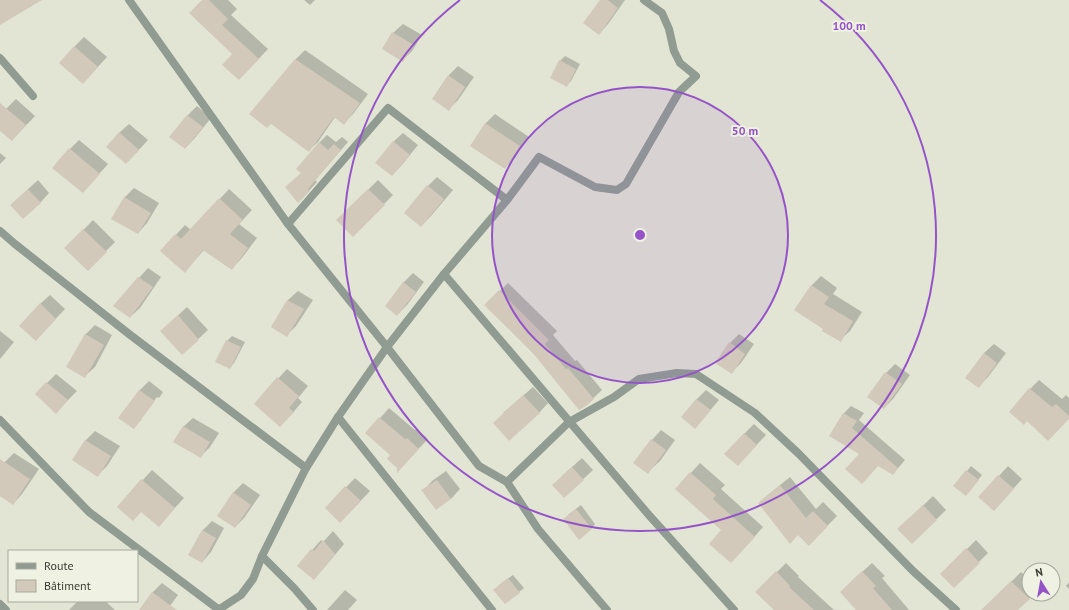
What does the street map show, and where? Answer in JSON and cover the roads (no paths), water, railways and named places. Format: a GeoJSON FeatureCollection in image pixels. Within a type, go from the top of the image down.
{"type":"FeatureCollection","features":[{"type":"Feature","properties":{"kind":"street"},"geometry":{"type":"LineString","coordinates":[[129,0],[288,224],[479,466],[507,482],[538,528],[607,610]]}},
{"type":"Feature","properties":{"kind":"street"},"geometry":{"type":"LineString","coordinates":[[0,420],[89,512],[218,610],[241,595],[253,579],[262,556],[306,468],[338,417],[386,347],[444,274],[507,200],[539,157],[594,187],[617,190],[626,184],[679,92],[696,76],[680,63],[674,51],[669,29],[662,13],[644,0]]}},
{"type":"Feature","properties":{"kind":"street"},"geometry":{"type":"LineString","coordinates":[[0,58],[33,96]]}},
{"type":"Feature","properties":{"kind":"street"},"geometry":{"type":"LineString","coordinates":[[288,224],[388,108],[507,200]]}},
{"type":"Feature","properties":{"kind":"street"},"geometry":{"type":"LineString","coordinates":[[0,231],[14,244],[129,334],[306,468]]}},
{"type":"Feature","properties":{"kind":"street"},"geometry":{"type":"LineString","coordinates":[[444,274],[648,514],[734,610]]}},
{"type":"Feature","properties":{"kind":"street"},"geometry":{"type":"LineString","coordinates":[[507,482],[569,422],[614,397],[639,379],[677,373],[696,374],[754,413],[799,454],[913,571],[956,610]]}},
{"type":"Feature","properties":{"kind":"street"},"geometry":{"type":"LineString","coordinates":[[338,417],[492,610]]}},
{"type":"Feature","properties":{"kind":"street"},"geometry":{"type":"LineString","coordinates":[[262,556],[294,588],[313,610]]}},
{"type":"Feature","properties":{"kind":"street"},"geometry":{"type":"LineString","coordinates":[[0,604],[6,610]]}}]}
